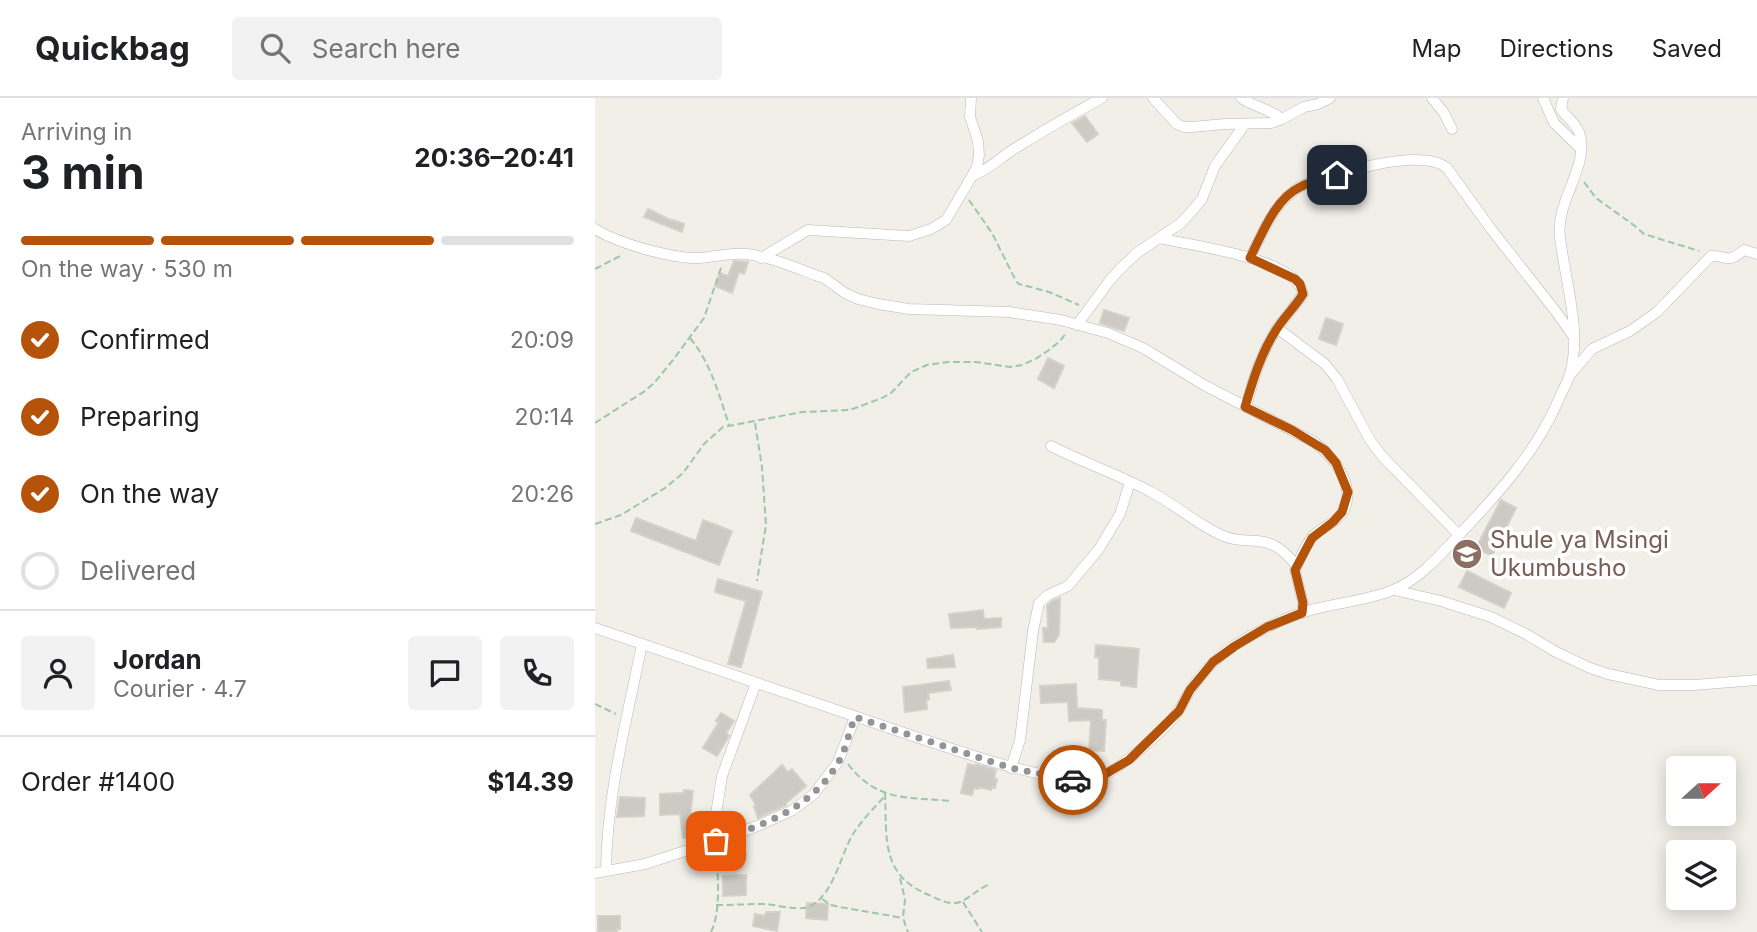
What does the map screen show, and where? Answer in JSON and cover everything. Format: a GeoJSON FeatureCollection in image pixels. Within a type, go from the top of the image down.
{"type":"FeatureCollection","features":[{"type":"Feature","properties":{"kind":"street"},"geometry":{"type":"LineString","coordinates":[[761,258],[808,230],[912,236],[946,220],[977,167],[978,141],[970,117],[971,98]]}},
{"type":"Feature","properties":{"kind":"street"},"geometry":{"type":"LineString","coordinates":[[972,176],[1102,98]]}},
{"type":"Feature","properties":{"kind":"street"},"geometry":{"type":"LineString","coordinates":[[1153,98],[1177,124],[1184,127],[1266,124],[1330,98]]}},
{"type":"Feature","properties":{"kind":"street"},"geometry":{"type":"LineString","coordinates":[[1241,98],[1274,112],[1282,119]]}},
{"type":"Feature","properties":{"kind":"street"},"geometry":{"type":"LineString","coordinates":[[1432,98],[1452,128]]}},
{"type":"Feature","properties":{"kind":"street"},"geometry":{"type":"LineString","coordinates":[[1543,98],[1555,123],[1581,149]]}},
{"type":"Feature","properties":{"kind":"street"},"geometry":{"type":"LineString","coordinates":[[1563,98],[1560,109],[1576,126],[1581,149],[1576,174],[1566,195],[1559,228],[1572,305],[1574,337],[1570,376]]}},
{"type":"Feature","properties":{"kind":"street"},"geometry":{"type":"LineString","coordinates":[[1075,324],[1122,267],[1181,222],[1202,199],[1215,166],[1245,124]]}},
{"type":"Feature","properties":{"kind":"street"},"geometry":{"type":"LineString","coordinates":[[1250,258],[1281,202],[1301,186],[1399,160],[1433,161],[1447,168],[1574,337]]}},
{"type":"Feature","properties":{"kind":"street"},"geometry":{"type":"LineString","coordinates":[[595,229],[634,246],[686,258],[725,254],[751,255],[824,278],[845,293],[878,304],[909,309],[1009,312],[1075,324],[1143,348],[1193,379],[1292,430],[1325,450],[1336,463],[1348,492],[1342,512],[1312,538],[1295,570],[1303,603],[1302,613]]}},
{"type":"Feature","properties":{"kind":"street"},"geometry":{"type":"LineString","coordinates":[[1159,238],[1250,258],[1295,279],[1301,288],[1303,294],[1277,328],[1263,353],[1245,407]]}},
{"type":"Feature","properties":{"kind":"street"},"geometry":{"type":"LineString","coordinates":[[595,628],[1011,768],[1066,780],[1097,779],[1129,760],[1169,722],[1213,662],[1235,646],[1267,627],[1302,613],[1394,590],[1425,571],[1492,500],[1525,459],[1550,420],[1570,376],[1592,349],[1630,331],[1657,312],[1711,256],[1729,258],[1744,250],[1757,254]]}},
{"type":"Feature","properties":{"kind":"street"},"geometry":{"type":"LineString","coordinates":[[1277,328],[1325,364],[1337,379],[1370,440],[1382,456],[1459,535]]}},
{"type":"Feature","properties":{"kind":"street"},"geometry":{"type":"LineString","coordinates":[[1051,446],[1170,502],[1220,535],[1235,541],[1268,542],[1287,554],[1297,566]]}},
{"type":"Feature","properties":{"kind":"street"},"geometry":{"type":"LineString","coordinates":[[1011,768],[1020,740],[1039,603],[1048,595],[1068,586],[1098,549],[1120,514],[1130,482]]}},
{"type":"Feature","properties":{"kind":"street"},"geometry":{"type":"LineString","coordinates":[[1394,590],[1441,601],[1490,617],[1556,652],[1608,674],[1659,685],[1757,680]]}},
{"type":"Feature","properties":{"kind":"street"},"geometry":{"type":"LineString","coordinates":[[642,644],[611,796],[600,871],[645,864],[760,825],[793,810],[814,794],[838,762],[855,717]]}},
{"type":"Feature","properties":{"kind":"street"},"geometry":{"type":"LineString","coordinates":[[716,841],[716,814],[722,776],[756,683]]}},
{"type":"Feature","properties":{"kind":"path"},"geometry":{"type":"LineString","coordinates":[[1576,174],[1596,198],[1644,234],[1711,256]]}},
{"type":"Feature","properties":{"kind":"path"},"geometry":{"type":"LineString","coordinates":[[962,191],[992,233],[1019,284],[1049,292],[1088,309]]}},
{"type":"Feature","properties":{"kind":"path"},"geometry":{"type":"LineString","coordinates":[[595,269],[634,246]]}},
{"type":"Feature","properties":{"kind":"path"},"geometry":{"type":"LineString","coordinates":[[595,423],[633,400],[655,382],[690,338],[704,318],[725,254]]}},
{"type":"Feature","properties":{"kind":"path"},"geometry":{"type":"LineString","coordinates":[[595,524],[621,515],[665,488],[683,473],[704,444],[723,427],[802,412],[850,410],[891,393],[911,372],[927,365],[976,362],[1010,367],[1022,365],[1049,350],[1075,324]]}},
{"type":"Feature","properties":{"kind":"path"},"geometry":{"type":"LineString","coordinates":[[690,338],[708,365],[729,426]]}},
{"type":"Feature","properties":{"kind":"path"},"geometry":{"type":"LineString","coordinates":[[755,422],[762,467],[766,525],[757,581]]}},
{"type":"Feature","properties":{"kind":"path"},"geometry":{"type":"LineString","coordinates":[[595,704],[627,719]]}},
{"type":"Feature","properties":{"kind":"path"},"geometry":{"type":"LineString","coordinates":[[841,755],[857,776],[885,795],[951,800]]}},
{"type":"Feature","properties":{"kind":"path"},"geometry":{"type":"LineString","coordinates":[[716,905],[766,904],[803,908],[821,899],[854,833],[885,795]]}},
{"type":"Feature","properties":{"kind":"path"},"geometry":{"type":"LineString","coordinates":[[885,795],[889,855],[900,877],[905,899],[903,918],[908,932]]}},
{"type":"Feature","properties":{"kind":"path"},"geometry":{"type":"LineString","coordinates":[[712,931],[718,873],[716,841]]}},
{"type":"Feature","properties":{"kind":"path"},"geometry":{"type":"LineString","coordinates":[[900,877],[915,890],[955,903],[988,885]]}},
{"type":"Feature","properties":{"kind":"path"},"geometry":{"type":"LineString","coordinates":[[821,899],[831,905],[903,918]]}},
{"type":"Feature","properties":{"kind":"path"},"geometry":{"type":"LineString","coordinates":[[962,901],[982,932]]}},
{"type":"Feature","properties":{"kind":"building"},"geometry":{"type":"Polygon","coordinates":[[[1085,116],[1098,134],[1087,142],[1072,123],[1085,116]]]}},
{"type":"Feature","properties":{"kind":"building"},"geometry":{"type":"Polygon","coordinates":[[[648,209],[684,224],[682,232],[644,217],[648,209]]]}},
{"type":"Feature","properties":{"kind":"building"},"geometry":{"type":"Polygon","coordinates":[[[734,261],[748,262],[744,274],[739,272],[732,293],[715,286],[720,273],[728,276],[734,261]]]}},
{"type":"Feature","properties":{"kind":"building"},"geometry":{"type":"Polygon","coordinates":[[[1104,310],[1129,318],[1124,331],[1100,323],[1104,310]]]}},
{"type":"Feature","properties":{"kind":"building"},"geometry":{"type":"Polygon","coordinates":[[[1326,318],[1343,324],[1336,345],[1319,339],[1326,318]]]}},
{"type":"Feature","properties":{"kind":"building"},"geometry":{"type":"Polygon","coordinates":[[[1048,358],[1064,366],[1054,388],[1038,379],[1048,358]]]}},
{"type":"Feature","properties":{"kind":"building"},"geometry":{"type":"Polygon","coordinates":[[[1501,500],[1516,508],[1492,556],[1476,548],[1501,500]]]}},
{"type":"Feature","properties":{"kind":"building"},"geometry":{"type":"Polygon","coordinates":[[[636,518],[696,541],[703,520],[732,531],[719,565],[631,531],[636,518]]]}},
{"type":"Feature","properties":{"kind":"building"},"geometry":{"type":"Polygon","coordinates":[[[1467,571],[1511,593],[1504,608],[1459,587],[1467,571]]]}},
{"type":"Feature","properties":{"kind":"building"},"geometry":{"type":"Polygon","coordinates":[[[718,579],[762,592],[741,667],[728,664],[746,601],[715,592],[718,579]]]}},
{"type":"Feature","properties":{"kind":"building"},"geometry":{"type":"Polygon","coordinates":[[[1060,598],[1059,635],[1054,642],[1044,642],[1043,628],[1048,628],[1047,606],[1060,598]]]}},
{"type":"Feature","properties":{"kind":"building"},"geometry":{"type":"Polygon","coordinates":[[[983,610],[984,619],[1001,618],[1001,627],[951,628],[949,614],[983,610]]]}},
{"type":"Feature","properties":{"kind":"building"},"geometry":{"type":"Polygon","coordinates":[[[1096,645],[1139,649],[1136,687],[1121,685],[1121,681],[1099,679],[1096,645]]]}},
{"type":"Feature","properties":{"kind":"building"},"geometry":{"type":"Polygon","coordinates":[[[953,655],[955,667],[928,668],[927,659],[953,655]]]}},
{"type":"Feature","properties":{"kind":"building"},"geometry":{"type":"Polygon","coordinates":[[[949,681],[951,690],[928,693],[927,709],[905,712],[903,687],[949,681]]]}},
{"type":"Feature","properties":{"kind":"building"},"geometry":{"type":"Polygon","coordinates":[[[1076,684],[1077,708],[1102,710],[1102,720],[1106,720],[1104,751],[1089,750],[1091,720],[1069,721],[1068,702],[1041,703],[1040,686],[1076,684]]]}},
{"type":"Feature","properties":{"kind":"building"},"geometry":{"type":"Polygon","coordinates":[[[721,713],[734,721],[717,756],[703,748],[719,722],[716,721],[721,713]]]}},
{"type":"Feature","properties":{"kind":"building"},"geometry":{"type":"Polygon","coordinates":[[[968,764],[996,770],[995,788],[974,788],[972,795],[961,793],[968,764]]]}},
{"type":"Feature","properties":{"kind":"building"},"geometry":{"type":"Polygon","coordinates":[[[782,765],[788,772],[792,769],[806,786],[786,805],[758,818],[754,806],[756,805],[750,795],[782,765]]]}},
{"type":"Feature","properties":{"kind":"building"},"geometry":{"type":"Polygon","coordinates":[[[684,790],[693,791],[690,816],[696,815],[698,837],[683,838],[680,814],[660,815],[660,794],[684,793],[684,790]]]}},
{"type":"Feature","properties":{"kind":"building"},"geometry":{"type":"Polygon","coordinates":[[[620,797],[645,798],[644,816],[617,817],[620,797]]]}},
{"type":"Feature","properties":{"kind":"building"},"geometry":{"type":"Polygon","coordinates":[[[741,843],[746,855],[726,862],[721,848],[741,843]]]}},
{"type":"Feature","properties":{"kind":"building"},"geometry":{"type":"Polygon","coordinates":[[[746,875],[746,895],[723,896],[723,876],[746,875]]]}},
{"type":"Feature","properties":{"kind":"building"},"geometry":{"type":"Polygon","coordinates":[[[807,903],[828,904],[827,920],[806,918],[807,903]]]}},
{"type":"Feature","properties":{"kind":"building"},"geometry":{"type":"Polygon","coordinates":[[[766,912],[780,912],[777,931],[753,926],[755,914],[765,916],[766,912]]]}},
{"type":"Feature","properties":{"kind":"building"},"geometry":{"type":"Polygon","coordinates":[[[598,916],[620,916],[620,929],[617,929],[617,932],[598,932],[598,916]]]}},
{"type":"Feature","properties":{"kind":"way so far"},"geometry":{"type":"LineString","coordinates":[[716,841],[793,810],[814,794],[838,762],[855,717],[1011,768],[1073,780]]}},
{"type":"Feature","properties":{"kind":"place","name":"Shule ya Msingi Ukumbusho"},"geometry":{"type":"Point","coordinates":[1467,554]}},
{"type":"Feature","properties":{"kind":"route"},"geometry":{"type":"LineString","coordinates":[[1073,780],[1097,779],[1129,760],[1179,711],[1190,690],[1213,662],[1267,627],[1302,613],[1303,603],[1295,570],[1312,538],[1342,512],[1348,492],[1336,463],[1325,450],[1245,407],[1263,353],[1277,328],[1303,294],[1295,279],[1250,258],[1281,202],[1301,186],[1337,175]]}}]}
